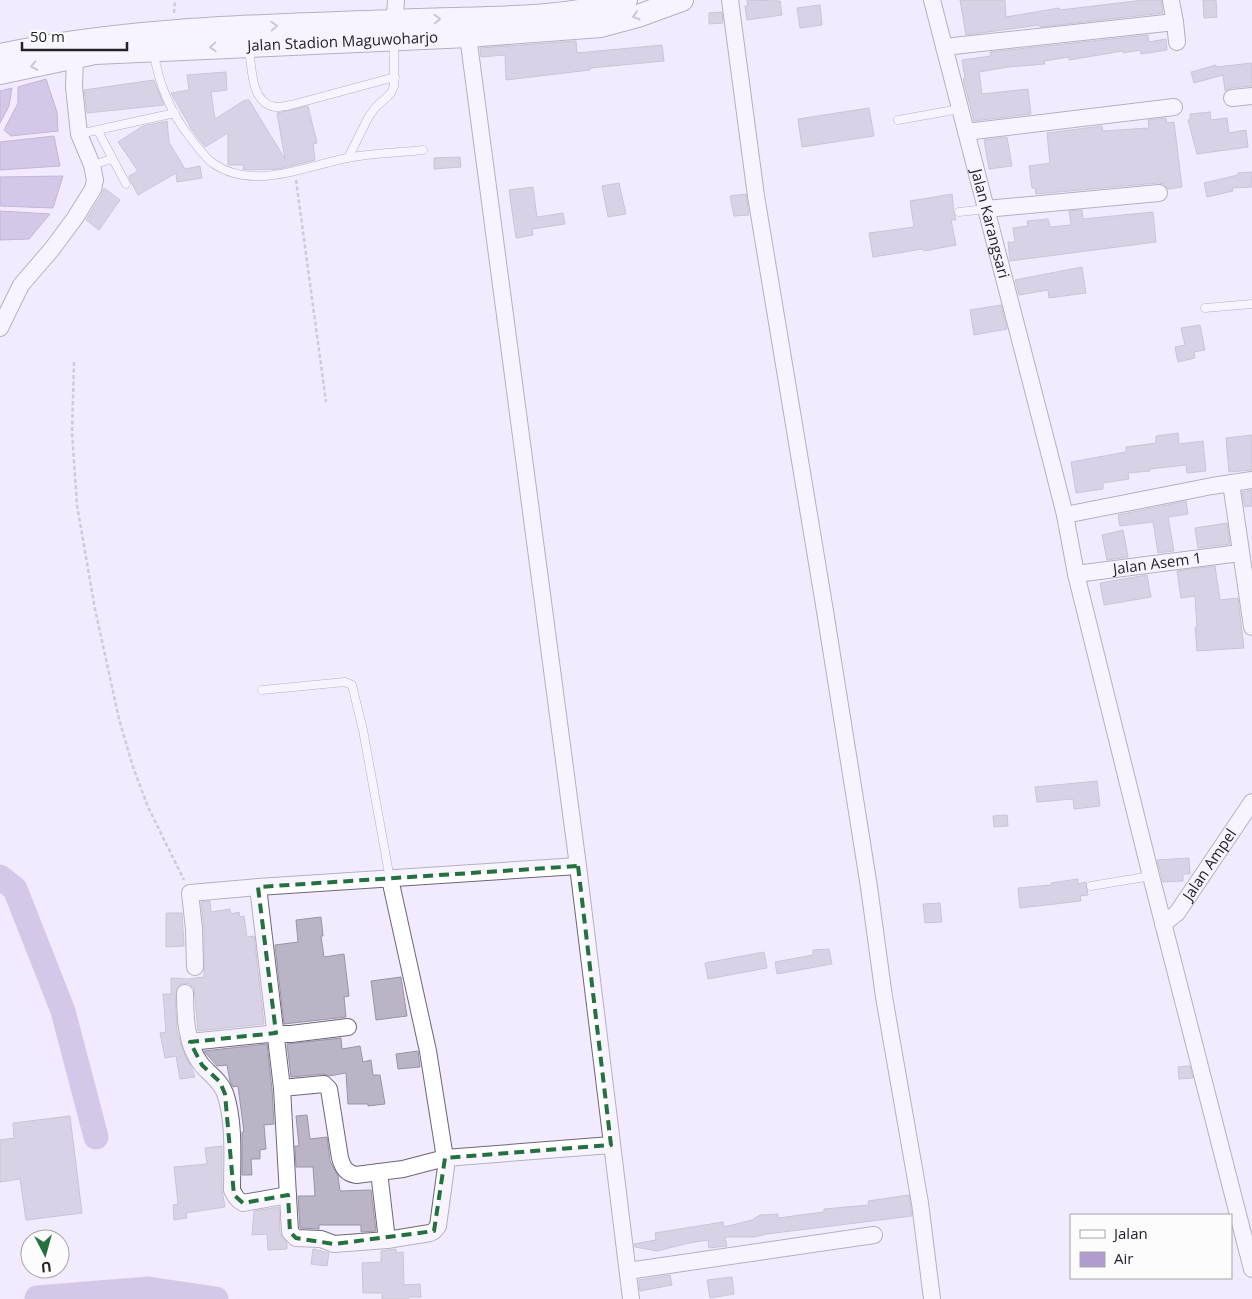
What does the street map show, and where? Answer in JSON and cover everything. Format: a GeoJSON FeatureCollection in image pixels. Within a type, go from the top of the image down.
{"type":"FeatureCollection","features":[{"type":"Feature","properties":{"kind":"main road","name":"Jalan Stadion Maguwoharjo"},"geometry":{"type":"LineString","coordinates":[[0,55],[51,44],[128,35],[395,20],[532,16],[626,0]]}},
{"type":"Feature","properties":{"kind":"main road","name":"Jalan Stadion Maguwoharjo"},"geometry":{"type":"LineString","coordinates":[[0,73],[96,53],[249,45],[395,20],[468,36],[601,26],[638,16],[682,0]]}},
{"type":"Feature","properties":{"kind":"street"},"geometry":{"type":"LineString","coordinates":[[730,0],[756,196],[869,888],[884,997],[922,1218],[932,1299]]}},
{"type":"Feature","properties":{"kind":"street","name":"Jalan Karangsari"},"geometry":{"type":"LineString","coordinates":[[932,0],[1065,515],[1076,574],[1163,924],[1252,1269]]}},
{"type":"Feature","properties":{"kind":"street"},"geometry":{"type":"LineString","coordinates":[[1171,1],[1176,42]]}},
{"type":"Feature","properties":{"kind":"street"},"geometry":{"type":"LineString","coordinates":[[944,47],[1175,22]]}},
{"type":"Feature","properties":{"kind":"street"},"geometry":{"type":"LineString","coordinates":[[468,36],[578,866],[631,1299]]}},
{"type":"Feature","properties":{"kind":"street"},"geometry":{"type":"LineString","coordinates":[[0,328],[21,285],[64,234],[93,189],[95,180],[92,165],[78,134],[74,87],[74,57]]}},
{"type":"Feature","properties":{"kind":"street"},"geometry":{"type":"LineString","coordinates":[[1232,98],[1252,96]]}},
{"type":"Feature","properties":{"kind":"street"},"geometry":{"type":"LineString","coordinates":[[966,132],[1174,107]]}},
{"type":"Feature","properties":{"kind":"street"},"geometry":{"type":"LineString","coordinates":[[986,209],[1159,193]]}},
{"type":"Feature","properties":{"kind":"street"},"geometry":{"type":"LineString","coordinates":[[1065,515],[1252,480]]}},
{"type":"Feature","properties":{"kind":"street"},"geometry":{"type":"LineString","coordinates":[[1231,483],[1252,627]]}},
{"type":"Feature","properties":{"kind":"street","name":"Jalan Asem 1"},"geometry":{"type":"LineString","coordinates":[[1076,574],[1240,553]]}},
{"type":"Feature","properties":{"kind":"street","name":"Jalan Ampel"},"geometry":{"type":"LineString","coordinates":[[1163,924],[1176,913],[1252,802]]}},
{"type":"Feature","properties":{"kind":"street"},"geometry":{"type":"LineString","coordinates":[[196,967],[190,893],[578,866]]}},
{"type":"Feature","properties":{"kind":"street"},"geometry":{"type":"LineString","coordinates":[[258,887],[282,1088],[290,1232],[296,1238],[321,1239],[334,1244],[423,1235],[434,1231],[438,1226],[446,1167],[445,1158],[428,1051],[390,879]]}},
{"type":"Feature","properties":{"kind":"street"},"geometry":{"type":"LineString","coordinates":[[185,993],[185,1010],[190,1042],[195,1055],[202,1065],[220,1082],[229,1110],[232,1190],[236,1198],[239,1201],[246,1202],[288,1195]]}},
{"type":"Feature","properties":{"kind":"street"},"geometry":{"type":"LineString","coordinates":[[190,1042],[348,1027]]}},
{"type":"Feature","properties":{"kind":"street"},"geometry":{"type":"LineString","coordinates":[[282,1088],[326,1085],[330,1091],[340,1158],[343,1168],[349,1174],[356,1175],[403,1169],[445,1158],[611,1145]]}},
{"type":"Feature","properties":{"kind":"street"},"geometry":{"type":"LineString","coordinates":[[380,1172],[387,1240]]}},
{"type":"Feature","properties":{"kind":"street"},"geometry":{"type":"LineString","coordinates":[[628,1271],[874,1235]]}},
{"type":"Feature","properties":{"kind":"lane"},"geometry":{"type":"LineString","coordinates":[[348,158],[368,118],[375,108],[391,93],[395,77],[395,20]]}},
{"type":"Feature","properties":{"kind":"lane"},"geometry":{"type":"LineString","coordinates":[[249,45],[256,91],[264,103],[274,106],[291,105],[395,77]]}},
{"type":"Feature","properties":{"kind":"lane"},"geometry":{"type":"LineString","coordinates":[[154,50],[158,75],[180,124],[204,155],[214,164],[240,174],[257,176],[295,172],[348,158],[423,150]]}},
{"type":"Feature","properties":{"kind":"lane"},"geometry":{"type":"LineString","coordinates":[[898,120],[960,109]]}},
{"type":"Feature","properties":{"kind":"lane"},"geometry":{"type":"LineString","coordinates":[[78,134],[175,113]]}},
{"type":"Feature","properties":{"kind":"lane"},"geometry":{"type":"LineString","coordinates":[[98,131],[126,184]]}},
{"type":"Feature","properties":{"kind":"lane"},"geometry":{"type":"LineString","coordinates":[[92,165],[112,159]]}},
{"type":"Feature","properties":{"kind":"lane"},"geometry":{"type":"LineString","coordinates":[[959,212],[986,209]]}},
{"type":"Feature","properties":{"kind":"lane"},"geometry":{"type":"LineString","coordinates":[[1205,308],[1252,304]]}},
{"type":"Feature","properties":{"kind":"lane"},"geometry":{"type":"LineString","coordinates":[[262,690],[345,682],[352,685],[363,730],[390,879]]}},
{"type":"Feature","properties":{"kind":"lane"},"geometry":{"type":"LineString","coordinates":[[1092,886],[1151,876]]}},
{"type":"Feature","properties":{"kind":"path"},"geometry":{"type":"LineString","coordinates":[[295,172],[326,402]]}},
{"type":"Feature","properties":{"kind":"path"},"geometry":{"type":"LineString","coordinates":[[74,362],[72,433],[77,505],[95,609],[119,719],[133,767],[148,807],[190,893]]}},
{"type":"Feature","properties":{"kind":"highlighted area"},"geometry":{"type":"Polygon","coordinates":[[[578,866],[611,1145],[445,1158],[434,1231],[334,1244],[296,1238],[290,1232],[288,1195],[243,1203],[234,1195],[225,1094],[220,1082],[202,1065],[190,1042],[276,1033],[258,887],[578,866]]]}},
{"type":"Feature","properties":{"kind":"water"},"geometry":{"type":"Polygon","coordinates":[[[46,79],[57,112],[58,131],[11,136],[4,130],[18,103],[18,87],[46,79]]]}},
{"type":"Feature","properties":{"kind":"water"},"geometry":{"type":"Polygon","coordinates":[[[12,88],[9,106],[0,123],[0,91],[12,88]]]}},
{"type":"Feature","properties":{"kind":"water"},"geometry":{"type":"Polygon","coordinates":[[[54,136],[60,166],[0,170],[0,142],[54,136]]]}},
{"type":"Feature","properties":{"kind":"water"},"geometry":{"type":"Polygon","coordinates":[[[63,176],[53,208],[0,206],[0,177],[63,176]]]}},
{"type":"Feature","properties":{"kind":"water"},"geometry":{"type":"Polygon","coordinates":[[[0,211],[50,214],[29,239],[0,240],[0,211]]]}},
{"type":"Feature","properties":{"kind":"building"},"geometry":{"type":"Polygon","coordinates":[[[747,0],[780,1],[782,15],[747,20],[745,6],[748,6],[747,0]]]}},
{"type":"Feature","properties":{"kind":"building"},"geometry":{"type":"Polygon","coordinates":[[[960,0],[1005,0],[1006,17],[1059,8],[1060,10],[1144,0],[1161,0],[1163,13],[1040,27],[1039,25],[966,35],[960,0]]]}},
{"type":"Feature","properties":{"kind":"building"},"geometry":{"type":"Polygon","coordinates":[[[1203,0],[1216,0],[1217,17],[1204,18],[1203,0]]]}},
{"type":"Feature","properties":{"kind":"building"},"geometry":{"type":"Polygon","coordinates":[[[820,5],[822,25],[800,28],[797,8],[820,5]]]}},
{"type":"Feature","properties":{"kind":"building"},"geometry":{"type":"Polygon","coordinates":[[[722,12],[723,23],[709,24],[709,13],[722,12]]]}},
{"type":"Feature","properties":{"kind":"building"},"geometry":{"type":"Polygon","coordinates":[[[1148,35],[1149,42],[1166,39],[1167,50],[1141,54],[1140,50],[1123,53],[1123,51],[1069,60],[1069,57],[1044,61],[1045,64],[979,72],[982,94],[1028,89],[1031,114],[974,121],[963,79],[965,78],[962,60],[991,56],[990,52],[1148,35]]]}},
{"type":"Feature","properties":{"kind":"building"},"geometry":{"type":"Polygon","coordinates":[[[576,41],[577,53],[662,45],[664,61],[590,68],[590,70],[506,80],[505,55],[481,57],[480,48],[576,41]]]}},
{"type":"Feature","properties":{"kind":"building"},"geometry":{"type":"Polygon","coordinates":[[[1252,63],[1252,86],[1231,88],[1225,91],[1223,75],[1194,83],[1191,72],[1216,65],[1216,67],[1252,63]]]}},
{"type":"Feature","properties":{"kind":"building"},"geometry":{"type":"Polygon","coordinates":[[[226,72],[227,90],[211,92],[215,119],[245,100],[249,100],[285,159],[277,113],[308,106],[317,143],[313,144],[315,160],[279,169],[247,170],[243,169],[244,165],[228,165],[228,133],[205,147],[192,130],[171,93],[189,90],[187,75],[226,72]]]}},
{"type":"Feature","properties":{"kind":"building"},"geometry":{"type":"Polygon","coordinates":[[[154,80],[164,105],[87,113],[84,90],[154,80]]]}},
{"type":"Feature","properties":{"kind":"building"},"geometry":{"type":"Polygon","coordinates":[[[869,108],[874,136],[802,147],[798,119],[869,108]]]}},
{"type":"Feature","properties":{"kind":"building"},"geometry":{"type":"Polygon","coordinates":[[[1210,112],[1211,120],[1227,118],[1229,133],[1246,130],[1248,147],[1197,154],[1188,120],[1190,120],[1190,114],[1210,112]]]}},
{"type":"Feature","properties":{"kind":"building"},"geometry":{"type":"Polygon","coordinates":[[[1166,118],[1167,123],[1174,122],[1182,187],[1168,189],[1164,184],[1158,183],[1036,194],[1035,188],[1032,188],[1029,166],[1050,163],[1047,133],[1102,126],[1103,131],[1149,128],[1148,120],[1166,118]]]}},
{"type":"Feature","properties":{"kind":"building"},"geometry":{"type":"Polygon","coordinates":[[[167,121],[169,142],[185,169],[200,166],[202,178],[177,182],[176,173],[138,195],[129,176],[138,171],[118,142],[143,126],[167,121]]]}},
{"type":"Feature","properties":{"kind":"building"},"geometry":{"type":"Polygon","coordinates":[[[1007,137],[1012,166],[989,169],[984,140],[1007,137]]]}},
{"type":"Feature","properties":{"kind":"building"},"geometry":{"type":"Polygon","coordinates":[[[460,157],[461,167],[434,169],[434,158],[460,157]]]}},
{"type":"Feature","properties":{"kind":"building"},"geometry":{"type":"Polygon","coordinates":[[[1252,172],[1252,187],[1232,188],[1233,191],[1207,197],[1204,183],[1238,175],[1238,173],[1252,172]]]}},
{"type":"Feature","properties":{"kind":"building"},"geometry":{"type":"Polygon","coordinates":[[[619,183],[626,214],[608,217],[602,186],[619,183]]]}},
{"type":"Feature","properties":{"kind":"building"},"geometry":{"type":"Polygon","coordinates":[[[533,187],[537,217],[563,213],[565,224],[532,229],[533,235],[516,238],[509,190],[533,187]]]}},
{"type":"Feature","properties":{"kind":"building"},"geometry":{"type":"Polygon","coordinates":[[[104,188],[120,200],[99,230],[86,220],[104,188]]]}},
{"type":"Feature","properties":{"kind":"building"},"geometry":{"type":"Polygon","coordinates":[[[746,194],[749,215],[734,216],[730,196],[746,194]]]}},
{"type":"Feature","properties":{"kind":"building"},"geometry":{"type":"Polygon","coordinates":[[[952,194],[956,220],[951,220],[956,245],[873,257],[869,233],[914,227],[910,201],[952,194]]]}},
{"type":"Feature","properties":{"kind":"building"},"geometry":{"type":"Polygon","coordinates":[[[1082,210],[1083,219],[1153,212],[1156,242],[1010,261],[1008,242],[1015,242],[1013,228],[1028,226],[1027,221],[1048,219],[1050,227],[1071,225],[1069,211],[1082,210]]]}},
{"type":"Feature","properties":{"kind":"building"},"geometry":{"type":"Polygon","coordinates":[[[1082,267],[1086,293],[1049,298],[1048,290],[1019,295],[1015,280],[1082,267]]]}},
{"type":"Feature","properties":{"kind":"building"},"geometry":{"type":"Polygon","coordinates":[[[1001,305],[1007,329],[974,335],[970,310],[1001,305]]]}},
{"type":"Feature","properties":{"kind":"building"},"geometry":{"type":"Polygon","coordinates":[[[1200,325],[1205,350],[1194,352],[1195,358],[1178,362],[1175,347],[1185,345],[1181,328],[1200,325]]]}},
{"type":"Feature","properties":{"kind":"building"},"geometry":{"type":"Polygon","coordinates":[[[1178,433],[1179,444],[1203,441],[1206,471],[1187,473],[1186,465],[1150,469],[1150,471],[1128,473],[1129,479],[1103,483],[1103,489],[1076,493],[1071,462],[1126,452],[1126,447],[1156,443],[1156,436],[1178,433]]]}},
{"type":"Feature","properties":{"kind":"building"},"geometry":{"type":"Polygon","coordinates":[[[1252,435],[1252,470],[1229,472],[1226,438],[1252,435]]]}},
{"type":"Feature","properties":{"kind":"building"},"geometry":{"type":"Polygon","coordinates":[[[1252,490],[1252,506],[1245,507],[1242,492],[1252,490]]]}},
{"type":"Feature","properties":{"kind":"building"},"geometry":{"type":"Polygon","coordinates":[[[1186,501],[1188,514],[1168,517],[1174,551],[1158,553],[1153,522],[1120,526],[1118,515],[1186,501]]]}},
{"type":"Feature","properties":{"kind":"building"},"geometry":{"type":"Polygon","coordinates":[[[1227,523],[1230,544],[1198,548],[1195,528],[1227,523]]]}},
{"type":"Feature","properties":{"kind":"building"},"geometry":{"type":"Polygon","coordinates":[[[1123,530],[1128,557],[1107,560],[1102,535],[1123,530]]]}},
{"type":"Feature","properties":{"kind":"building"},"geometry":{"type":"Polygon","coordinates":[[[1215,566],[1220,600],[1238,598],[1244,648],[1197,651],[1195,596],[1181,598],[1177,571],[1215,566]]]}},
{"type":"Feature","properties":{"kind":"building"},"geometry":{"type":"Polygon","coordinates":[[[1147,575],[1151,597],[1104,605],[1100,583],[1147,575]]]}},
{"type":"Feature","properties":{"kind":"building"},"geometry":{"type":"Polygon","coordinates":[[[1097,781],[1100,806],[1074,809],[1073,799],[1037,802],[1035,787],[1097,781]]]}},
{"type":"Feature","properties":{"kind":"building"},"geometry":{"type":"Polygon","coordinates":[[[1007,815],[1008,826],[994,827],[993,816],[1007,815]]]}},
{"type":"Feature","properties":{"kind":"building"},"geometry":{"type":"Polygon","coordinates":[[[1189,858],[1190,874],[1183,874],[1183,881],[1163,882],[1157,860],[1189,858]]]}},
{"type":"Feature","properties":{"kind":"building"},"geometry":{"type":"Polygon","coordinates":[[[1078,879],[1078,884],[1086,882],[1088,895],[1080,896],[1081,901],[1020,908],[1018,888],[1051,885],[1051,883],[1078,879]]]}},
{"type":"Feature","properties":{"kind":"building"},"geometry":{"type":"Polygon","coordinates":[[[210,901],[211,912],[230,909],[231,914],[239,912],[240,917],[244,916],[247,937],[254,936],[264,1024],[198,1031],[194,988],[189,984],[184,983],[180,985],[175,993],[177,1031],[183,1051],[195,1077],[180,1079],[176,1056],[165,1058],[160,1033],[166,1032],[163,994],[171,994],[171,978],[188,979],[204,977],[204,929],[201,902],[210,901]]]}},
{"type":"Feature","properties":{"kind":"building"},"geometry":{"type":"Polygon","coordinates":[[[940,903],[942,922],[925,923],[923,904],[940,903]]]}},
{"type":"Feature","properties":{"kind":"building"},"geometry":{"type":"Polygon","coordinates":[[[166,913],[182,913],[184,946],[166,947],[166,913]]]}},
{"type":"Feature","properties":{"kind":"building"},"geometry":{"type":"Polygon","coordinates":[[[321,917],[324,957],[344,954],[349,996],[344,997],[346,1017],[284,1024],[275,945],[298,942],[296,920],[321,917]]]}},
{"type":"Feature","properties":{"kind":"building"},"geometry":{"type":"Polygon","coordinates":[[[829,949],[832,964],[777,974],[775,962],[813,955],[813,950],[829,949]]]}},
{"type":"Feature","properties":{"kind":"building"},"geometry":{"type":"Polygon","coordinates":[[[764,952],[767,968],[708,979],[705,963],[764,952]]]}},
{"type":"Feature","properties":{"kind":"building"},"geometry":{"type":"Polygon","coordinates":[[[401,977],[407,1016],[376,1020],[371,981],[401,977]]]}},
{"type":"Feature","properties":{"kind":"building"},"geometry":{"type":"Polygon","coordinates":[[[341,1038],[342,1049],[360,1046],[363,1062],[371,1060],[373,1075],[380,1075],[385,1104],[368,1106],[368,1104],[348,1104],[346,1073],[329,1076],[323,1074],[291,1077],[287,1044],[341,1038]]]}},
{"type":"Feature","properties":{"kind":"building"},"geometry":{"type":"Polygon","coordinates":[[[267,1044],[274,1124],[264,1125],[266,1149],[260,1150],[260,1159],[251,1159],[252,1175],[242,1175],[242,1132],[244,1132],[238,1086],[233,1087],[227,1065],[217,1066],[204,1051],[267,1044]]]}},
{"type":"Feature","properties":{"kind":"building"},"geometry":{"type":"Polygon","coordinates":[[[418,1051],[420,1067],[398,1069],[396,1054],[418,1051]]]}},
{"type":"Feature","properties":{"kind":"building"},"geometry":{"type":"Polygon","coordinates":[[[1190,1066],[1193,1078],[1179,1079],[1178,1067],[1190,1066]]]}},
{"type":"Feature","properties":{"kind":"building"},"geometry":{"type":"Polygon","coordinates":[[[307,1115],[310,1139],[327,1137],[330,1161],[338,1176],[340,1191],[371,1190],[376,1231],[361,1232],[361,1225],[319,1225],[319,1229],[300,1228],[298,1196],[315,1196],[313,1167],[296,1167],[295,1146],[299,1146],[296,1116],[307,1115]]]}},
{"type":"Feature","properties":{"kind":"building"},"geometry":{"type":"Polygon","coordinates":[[[70,1116],[82,1213],[26,1220],[20,1179],[0,1182],[0,1140],[14,1138],[13,1123],[70,1116]]]}},
{"type":"Feature","properties":{"kind":"building"},"geometry":{"type":"Polygon","coordinates":[[[222,1146],[222,1190],[225,1207],[186,1213],[187,1218],[174,1220],[173,1205],[178,1204],[174,1167],[207,1164],[205,1148],[222,1146]]]}},
{"type":"Feature","properties":{"kind":"building"},"geometry":{"type":"Polygon","coordinates":[[[909,1195],[912,1216],[754,1237],[725,1237],[727,1246],[709,1248],[708,1240],[657,1251],[635,1247],[634,1244],[656,1240],[655,1233],[723,1222],[724,1227],[752,1220],[760,1215],[778,1214],[778,1218],[824,1212],[824,1209],[869,1205],[868,1201],[909,1195]]]}},
{"type":"Feature","properties":{"kind":"building"},"geometry":{"type":"Polygon","coordinates":[[[279,1207],[280,1233],[287,1243],[287,1249],[268,1250],[267,1234],[252,1235],[254,1211],[279,1207]]]}},
{"type":"Feature","properties":{"kind":"building"},"geometry":{"type":"Polygon","coordinates":[[[313,1249],[329,1253],[327,1266],[311,1264],[313,1249]]]}},
{"type":"Feature","properties":{"kind":"building"},"geometry":{"type":"Polygon","coordinates":[[[396,1249],[396,1253],[403,1252],[404,1285],[420,1284],[421,1297],[382,1299],[382,1293],[363,1293],[362,1263],[381,1262],[381,1251],[396,1249]]]}},
{"type":"Feature","properties":{"kind":"building"},"geometry":{"type":"Polygon","coordinates":[[[670,1275],[672,1285],[640,1291],[639,1280],[670,1275]]]}},
{"type":"Feature","properties":{"kind":"building"},"geometry":{"type":"Polygon","coordinates":[[[732,1277],[734,1294],[710,1298],[707,1280],[732,1277]]]}},
{"type":"Feature","properties":{"kind":"waterway"},"geometry":{"type":"LineString","coordinates":[[0,877],[15,889],[63,1011],[96,1137]]}},
{"type":"Feature","properties":{"kind":"waterway"},"geometry":{"type":"LineString","coordinates":[[37,1298],[148,1289],[216,1299]]}}]}
